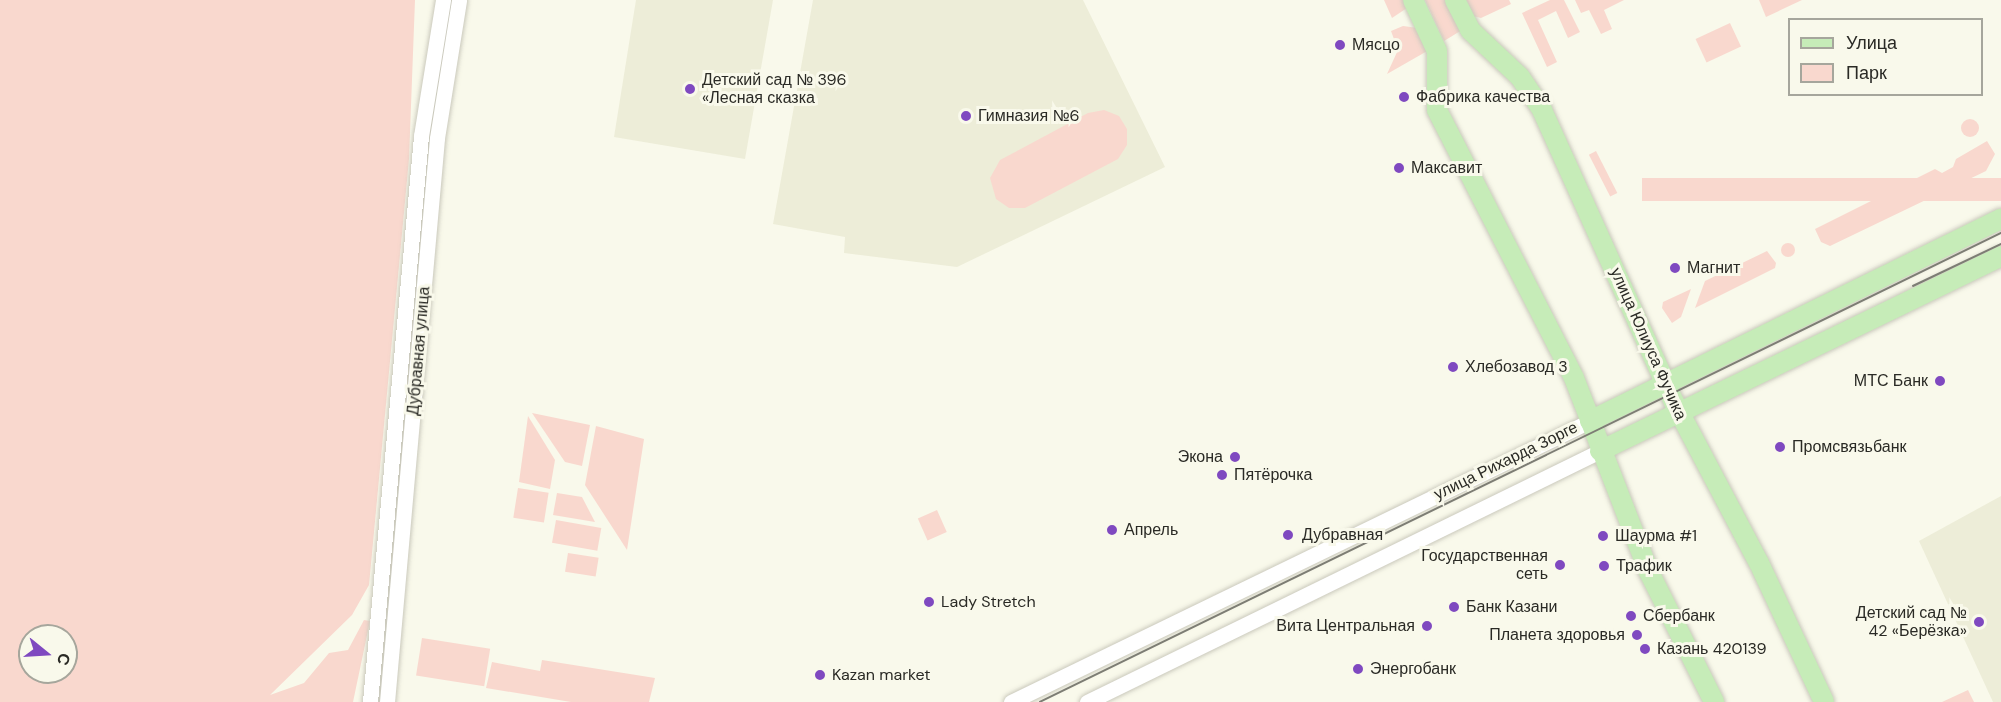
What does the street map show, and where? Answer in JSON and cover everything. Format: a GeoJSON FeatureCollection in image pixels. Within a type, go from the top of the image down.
{"type":"FeatureCollection","features":[{"type":"Feature","properties":{"kind":"main road"},"geometry":{"type":"LineString","coordinates":[[1413,0],[1437,51],[1437,110],[1574,378],[1600,451],[1648,570],[1714,702]]}},
{"type":"Feature","properties":{"kind":"main road","name":"улица Юлиуса Фучика"},"geometry":{"type":"LineString","coordinates":[[1455,0],[1470,30],[1520,77],[1542,110],[1679,413],[1759,563],[1824,702]]}},
{"type":"Feature","properties":{"kind":"main road","name":"улица Рихарда Зорге"},"geometry":{"type":"LineString","coordinates":[[1590,421],[1665,382],[2001,219]]}},
{"type":"Feature","properties":{"kind":"main road","name":"улица Рихарда Зорге"},"geometry":{"type":"LineString","coordinates":[[1600,451],[2001,256]]}},
{"type":"Feature","properties":{"kind":"street","name":"Дубравная улица"},"geometry":{"type":"LineString","coordinates":[[370,702],[421,136],[443,0]]}},
{"type":"Feature","properties":{"kind":"street","name":"Дубравная улица"},"geometry":{"type":"LineString","coordinates":[[387,702],[437,138],[459,0]]}},
{"type":"Feature","properties":{"kind":"street","name":"улица Рихарда Зорге"},"geometry":{"type":"LineString","coordinates":[[1011,702],[1590,421]]}},
{"type":"Feature","properties":{"kind":"street","name":"улица Рихарда Зорге"},"geometry":{"type":"LineString","coordinates":[[1087,702],[1600,451]]}},
{"type":"Feature","properties":{"kind":"shaded area","name":"Детский сад № 396 «Лесная сказка"},"geometry":{"type":"Polygon","coordinates":[[[636,0],[773,0],[745,159],[614,137],[636,0]]]}},
{"type":"Feature","properties":{"kind":"shaded area","name":"Гимназия №6"},"geometry":{"type":"Polygon","coordinates":[[[813,0],[1083,0],[1165,167],[957,267],[844,253],[845,237],[773,224],[813,0]]]}},
{"type":"Feature","properties":{"kind":"shaded area","name":"Детский сад № 42 «Берёзка»"},"geometry":{"type":"Polygon","coordinates":[[[2001,496],[2001,702],[1993,702],[1919,541],[2001,496]]]}},
{"type":"Feature","properties":{"kind":"green space"},"geometry":{"type":"Polygon","coordinates":[[[0,0],[415,0],[409,159],[369,585],[352,615],[270,695],[304,683],[329,653],[348,650],[364,620],[370,621],[353,702],[0,702],[0,0]]]}},
{"type":"Feature","properties":{"kind":"green space"},"geometry":{"type":"Polygon","coordinates":[[[1384,0],[1409,0],[1407,8],[1392,18],[1384,0]]]}},
{"type":"Feature","properties":{"kind":"green space"},"geometry":{"type":"Polygon","coordinates":[[[1425,0],[1447,0],[1462,30],[1444,41],[1425,0]]]}},
{"type":"Feature","properties":{"kind":"green space"},"geometry":{"type":"Polygon","coordinates":[[[1464,0],[1509,0],[1511,4],[1481,18],[1473,16],[1464,0]]]}},
{"type":"Feature","properties":{"kind":"green space"},"geometry":{"type":"Polygon","coordinates":[[[1550,0],[1564,0],[1580,32],[1568,38],[1556,11],[1538,20],[1557,62],[1547,67],[1522,13],[1550,0]]]}},
{"type":"Feature","properties":{"kind":"green space"},"geometry":{"type":"Polygon","coordinates":[[[1575,0],[1624,0],[1604,10],[1612,29],[1601,34],[1589,10],[1581,13],[1575,0]]]}},
{"type":"Feature","properties":{"kind":"green space"},"geometry":{"type":"Polygon","coordinates":[[[1759,0],[1802,0],[1766,17],[1759,0]]]}},
{"type":"Feature","properties":{"kind":"green space"},"geometry":{"type":"Polygon","coordinates":[[[1730,23],[1741,47],[1707,63],[1696,39],[1730,23]]]}},
{"type":"Feature","properties":{"kind":"green space"},"geometry":{"type":"Polygon","coordinates":[[[1403,26],[1418,28],[1429,50],[1387,74],[1398,50],[1391,31],[1403,26]]]}},
{"type":"Feature","properties":{"kind":"green space"},"geometry":{"type":"Polygon","coordinates":[[[1104,110],[1119,116],[1127,129],[1127,145],[1118,159],[1025,208],[1009,208],[996,199],[990,178],[1000,160],[1088,113],[1104,110]]]}},
{"type":"Feature","properties":{"kind":"green space"},"geometry":{"type":"Polygon","coordinates":[[[1970,119],[1976,122],[1979,128],[1976,134],[1970,137],[1964,134],[1961,128],[1964,122],[1970,119]]]}},
{"type":"Feature","properties":{"kind":"green space"},"geometry":{"type":"Polygon","coordinates":[[[1987,141],[1995,154],[1986,171],[1830,246],[1821,242],[1815,229],[1935,169],[1942,173],[1953,167],[1956,159],[1987,141]]]}},
{"type":"Feature","properties":{"kind":"green space"},"geometry":{"type":"Polygon","coordinates":[[[1596,151],[1617,193],[1610,197],[1589,155],[1596,151]]]}},
{"type":"Feature","properties":{"kind":"green space"},"geometry":{"type":"Polygon","coordinates":[[[1642,178],[2001,178],[2001,201],[1642,201],[1642,178]]]}},
{"type":"Feature","properties":{"kind":"green space"},"geometry":{"type":"Polygon","coordinates":[[[1788,243],[1793,245],[1795,250],[1793,255],[1788,257],[1783,255],[1781,250],[1783,245],[1788,243]]]}},
{"type":"Feature","properties":{"kind":"green space"},"geometry":{"type":"Polygon","coordinates":[[[1767,251],[1776,263],[1775,268],[1695,308],[1705,281],[1767,251]]]}},
{"type":"Feature","properties":{"kind":"green space"},"geometry":{"type":"Polygon","coordinates":[[[1691,289],[1681,317],[1672,323],[1662,308],[1663,302],[1691,289]]]}},
{"type":"Feature","properties":{"kind":"green space"},"geometry":{"type":"Polygon","coordinates":[[[532,413],[590,425],[582,466],[565,462],[532,413]]]}},
{"type":"Feature","properties":{"kind":"green space"},"geometry":{"type":"Polygon","coordinates":[[[528,416],[555,460],[550,489],[519,482],[528,416]]]}},
{"type":"Feature","properties":{"kind":"green space"},"geometry":{"type":"Polygon","coordinates":[[[596,426],[644,439],[627,550],[585,485],[596,426]]]}},
{"type":"Feature","properties":{"kind":"green space"},"geometry":{"type":"Polygon","coordinates":[[[518,488],[549,493],[544,522],[513,518],[518,488]]]}},
{"type":"Feature","properties":{"kind":"green space"},"geometry":{"type":"Polygon","coordinates":[[[557,493],[582,497],[595,522],[553,515],[557,493]]]}},
{"type":"Feature","properties":{"kind":"green space"},"geometry":{"type":"Polygon","coordinates":[[[937,510],[947,532],[928,540],[918,519],[937,510]]]}},
{"type":"Feature","properties":{"kind":"green space"},"geometry":{"type":"Polygon","coordinates":[[[556,520],[601,528],[597,551],[552,543],[556,520]]]}},
{"type":"Feature","properties":{"kind":"green space"},"geometry":{"type":"Polygon","coordinates":[[[568,553],[599,558],[596,577],[565,572],[568,553]]]}},
{"type":"Feature","properties":{"kind":"green space"},"geometry":{"type":"Polygon","coordinates":[[[422,638],[490,649],[484,686],[416,676],[422,638]]]}},
{"type":"Feature","properties":{"kind":"green space"},"geometry":{"type":"Polygon","coordinates":[[[542,660],[655,678],[649,702],[571,702],[486,688],[492,662],[540,671],[542,660]]]}},
{"type":"Feature","properties":{"kind":"green space"},"geometry":{"type":"Polygon","coordinates":[[[1968,690],[1974,702],[1942,702],[1968,690]]]}},
{"type":"Feature","properties":{"kind":"tram line"},"geometry":{"type":"LineString","coordinates":[[1040,702],[2001,233]]}},
{"type":"Feature","properties":{"kind":"tram line"},"geometry":{"type":"LineString","coordinates":[[1913,286],[2001,244]]}},
{"type":"Feature","properties":{"kind":"place","name":"Мясцо"},"geometry":{"type":"Point","coordinates":[1340,45]}},
{"type":"Feature","properties":{"kind":"place","name":"Детский сад № 396 «Лесная сказка"},"geometry":{"type":"Point","coordinates":[690,89]}},
{"type":"Feature","properties":{"kind":"place","name":"Фабрика качества"},"geometry":{"type":"Point","coordinates":[1404,97]}},
{"type":"Feature","properties":{"kind":"place","name":"Гимназия №6"},"geometry":{"type":"Point","coordinates":[966,116]}},
{"type":"Feature","properties":{"kind":"place","name":"Максавит"},"geometry":{"type":"Point","coordinates":[1399,168]}},
{"type":"Feature","properties":{"kind":"place","name":"Магнит"},"geometry":{"type":"Point","coordinates":[1675,268]}},
{"type":"Feature","properties":{"kind":"place","name":"Хлебозавод 3"},"geometry":{"type":"Point","coordinates":[1453,367]}},
{"type":"Feature","properties":{"kind":"place","name":"МТС Банк"},"geometry":{"type":"Point","coordinates":[1940,381]}},
{"type":"Feature","properties":{"kind":"place","name":"Промсвязьбанк"},"geometry":{"type":"Point","coordinates":[1780,447]}},
{"type":"Feature","properties":{"kind":"place","name":"Экона"},"geometry":{"type":"Point","coordinates":[1235,457]}},
{"type":"Feature","properties":{"kind":"place","name":"Пятёрочка"},"geometry":{"type":"Point","coordinates":[1222,475]}},
{"type":"Feature","properties":{"kind":"place","name":"Апрель"},"geometry":{"type":"Point","coordinates":[1112,530]}},
{"type":"Feature","properties":{"kind":"place","name":"Дубравная"},"geometry":{"type":"Point","coordinates":[1288,535]}},
{"type":"Feature","properties":{"kind":"place","name":"Шаурма #1"},"geometry":{"type":"Point","coordinates":[1603,536]}},
{"type":"Feature","properties":{"kind":"place","name":"Государственная сеть"},"geometry":{"type":"Point","coordinates":[1560,565]}},
{"type":"Feature","properties":{"kind":"place","name":"Трафик"},"geometry":{"type":"Point","coordinates":[1604,566]}},
{"type":"Feature","properties":{"kind":"place","name":"Lady Stretch"},"geometry":{"type":"Point","coordinates":[929,602]}},
{"type":"Feature","properties":{"kind":"place","name":"Банк Казани"},"geometry":{"type":"Point","coordinates":[1454,607]}},
{"type":"Feature","properties":{"kind":"place","name":"Сбербанк"},"geometry":{"type":"Point","coordinates":[1631,616]}},
{"type":"Feature","properties":{"kind":"place","name":"Детский сад № 42 «Берёзка»"},"geometry":{"type":"Point","coordinates":[1979,622]}},
{"type":"Feature","properties":{"kind":"place","name":"Вита Центральная"},"geometry":{"type":"Point","coordinates":[1427,626]}},
{"type":"Feature","properties":{"kind":"place","name":"Планета здоровья"},"geometry":{"type":"Point","coordinates":[1637,635]}},
{"type":"Feature","properties":{"kind":"place","name":"Казань 420139"},"geometry":{"type":"Point","coordinates":[1645,649]}},
{"type":"Feature","properties":{"kind":"place","name":"Энергобанк"},"geometry":{"type":"Point","coordinates":[1358,669]}},
{"type":"Feature","properties":{"kind":"place","name":"Kazan market"},"geometry":{"type":"Point","coordinates":[820,675]}}]}
